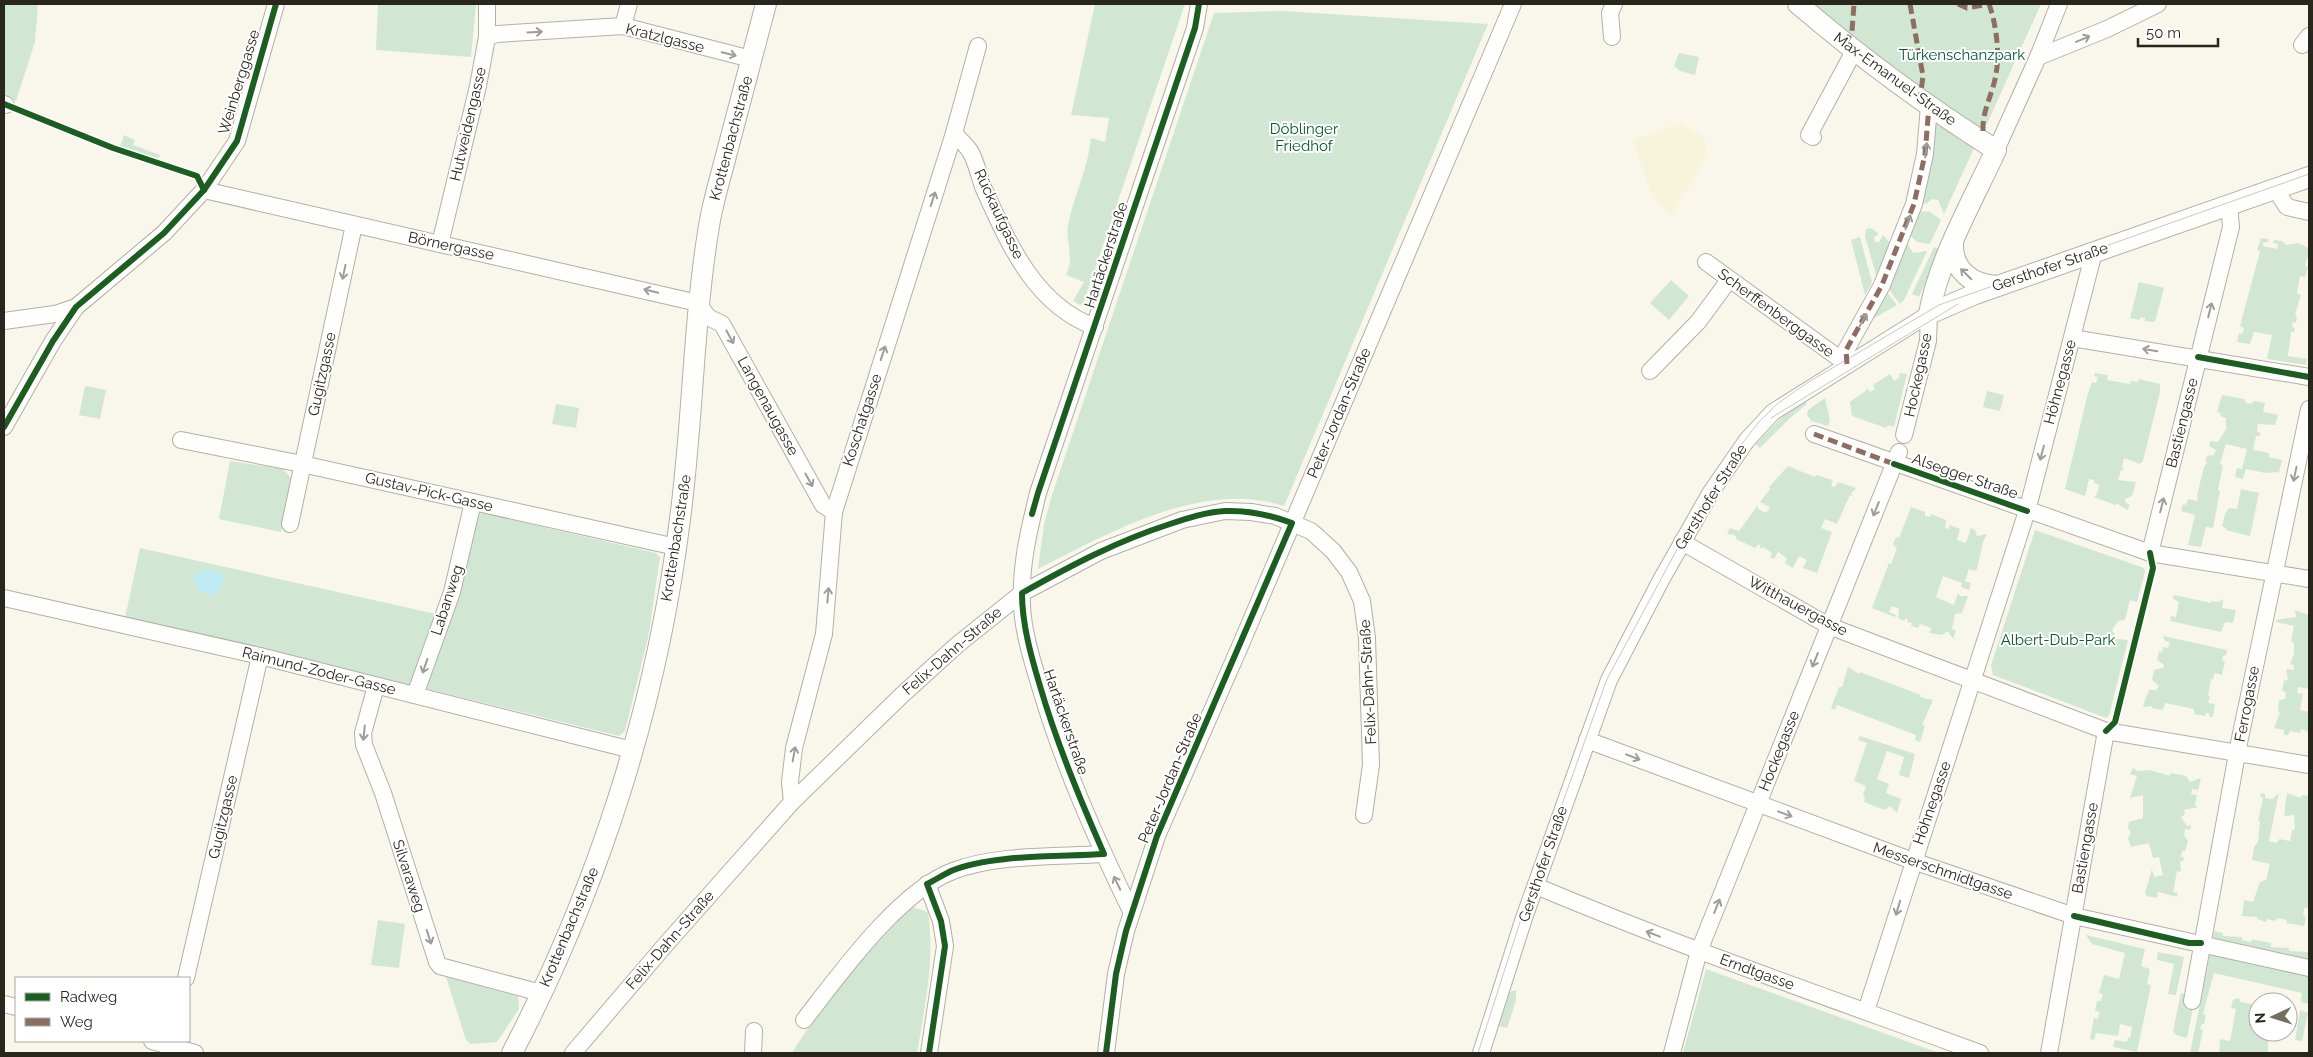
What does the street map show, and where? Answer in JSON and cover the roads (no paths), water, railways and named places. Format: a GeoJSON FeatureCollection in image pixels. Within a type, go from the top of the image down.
{"type":"FeatureCollection","features":[{"type":"Feature","properties":{"kind":"main road","name":"Krottenbachstraße"},"geometry":{"type":"LineString","coordinates":[[512,1053],[596,864],[632,750],[658,644],[676,547],[686,473],[698,303],[710,220],[766,4]]}},
{"type":"Feature","properties":{"kind":"main road","name":"Max-Emanuel-Straße"},"geometry":{"type":"LineString","coordinates":[[1798,4],[1854,51],[1929,106],[1996,150]]}},
{"type":"Feature","properties":{"kind":"main road"},"geometry":{"type":"LineString","coordinates":[[1929,314],[1936,284],[1996,150]]}},
{"type":"Feature","properties":{"kind":"main road","name":"Gersthofer Straße"},"geometry":{"type":"LineString","coordinates":[[1929,314],[1997,286],[2309,177]]}},
{"type":"Feature","properties":{"kind":"main road"},"geometry":{"type":"LineString","coordinates":[[1953,243],[1954,257],[1966,276],[1983,285],[1997,286]]}},
{"type":"Feature","properties":{"kind":"street","name":"Weinberggasse"},"geometry":{"type":"LineString","coordinates":[[76,307],[164,233],[204,190],[237,141],[276,4]]}},
{"type":"Feature","properties":{"kind":"street","name":"Hutweidengasse"},"geometry":{"type":"LineString","coordinates":[[440,244],[487,37],[487,4]]}},
{"type":"Feature","properties":{"kind":"street"},"geometry":{"type":"LineString","coordinates":[[623,26],[629,4]]}},
{"type":"Feature","properties":{"kind":"street","name":"Hartäckerstraße"},"geometry":{"type":"LineString","coordinates":[[1131,911],[1066,766],[1047,710],[1023,620],[1024,548],[1038,493],[1195,28],[1199,4]]}},
{"type":"Feature","properties":{"kind":"street","name":"Peter-Jordan-Straße"},"geometry":{"type":"LineString","coordinates":[[1106,1053],[1116,974],[1131,911],[1157,836],[1513,4]]}},
{"type":"Feature","properties":{"kind":"street"},"geometry":{"type":"LineString","coordinates":[[1612,37],[1610,13],[1614,4]]}},
{"type":"Feature","properties":{"kind":"street"},"geometry":{"type":"LineString","coordinates":[[1996,150],[2038,57],[2059,4]]}},
{"type":"Feature","properties":{"kind":"street"},"geometry":{"type":"LineString","coordinates":[[2038,57],[2106,29],[2158,4]]}},
{"type":"Feature","properties":{"kind":"street","name":"Kratzlgasse"},"geometry":{"type":"LineString","coordinates":[[487,37],[497,34],[623,26],[751,59]]}},
{"type":"Feature","properties":{"kind":"street","name":"Koschatgasse"},"geometry":{"type":"LineString","coordinates":[[792,802],[790,782],[794,748],[825,625],[834,512],[954,133],[978,46]]}},
{"type":"Feature","properties":{"kind":"street"},"geometry":{"type":"LineString","coordinates":[[1813,137],[1809,135],[1854,51]]}},
{"type":"Feature","properties":{"kind":"street"},"geometry":{"type":"LineString","coordinates":[[1847,364],[1846,350],[1882,284],[1914,204],[1925,154],[1929,106]]}},
{"type":"Feature","properties":{"kind":"street","name":"Rückaufgasse"},"geometry":{"type":"LineString","coordinates":[[954,133],[970,152],[1005,234],[1033,281],[1054,303],[1075,320],[1095,327]]}},
{"type":"Feature","properties":{"kind":"street"},"geometry":{"type":"LineString","coordinates":[[2278,188],[2280,198],[2287,208],[2309,212]]}},
{"type":"Feature","properties":{"kind":"street","name":"Börnergasse"},"geometry":{"type":"LineString","coordinates":[[204,190],[698,303]]}},
{"type":"Feature","properties":{"kind":"street","name":"Bastiengasse"},"geometry":{"type":"LineString","coordinates":[[2150,553],[2231,228],[2229,205]]}},
{"type":"Feature","properties":{"kind":"street","name":"Gugitzgasse"},"geometry":{"type":"LineString","coordinates":[[290,524],[354,225]]}},
{"type":"Feature","properties":{"kind":"street","name":"Höhnegasse"},"geometry":{"type":"LineString","coordinates":[[1866,1011],[2027,511],[2094,252]]}},
{"type":"Feature","properties":{"kind":"street","name":"Scherffenberggasse"},"geometry":{"type":"LineString","coordinates":[[1706,262],[1847,364]]}},
{"type":"Feature","properties":{"kind":"street"},"geometry":{"type":"LineString","coordinates":[[1650,371],[1698,322],[1729,280]]}},
{"type":"Feature","properties":{"kind":"street","name":"Langenaugasse"},"geometry":{"type":"LineString","coordinates":[[698,303],[708,317],[722,324],[823,505],[834,512]]}},
{"type":"Feature","properties":{"kind":"street"},"geometry":{"type":"LineString","coordinates":[[4,321],[55,314],[76,307]]}},
{"type":"Feature","properties":{"kind":"street"},"geometry":{"type":"LineString","coordinates":[[4,427],[53,341],[76,307]]}},
{"type":"Feature","properties":{"kind":"street","name":"Gersthofer Straße"},"geometry":{"type":"LineString","coordinates":[[1481,1053],[1536,886],[1587,740],[1617,662],[1711,492],[1756,429],[1781,406],[1929,314]]}},
{"type":"Feature","properties":{"kind":"street","name":"Hockegasse"},"geometry":{"type":"LineString","coordinates":[[1904,435],[1928,341],[1929,314]]}},
{"type":"Feature","properties":{"kind":"street"},"geometry":{"type":"LineString","coordinates":[[2072,338],[2309,376]]}},
{"type":"Feature","properties":{"kind":"street","name":"Ferrogasse"},"geometry":{"type":"LineString","coordinates":[[2192,1001],[2201,943],[2237,754],[2273,574],[2309,410]]}},
{"type":"Feature","properties":{"kind":"street","name":"Alsegger Straße"},"geometry":{"type":"LineString","coordinates":[[1814,434],[1896,458],[2027,511],[2150,553]]}},
{"type":"Feature","properties":{"kind":"street","name":"Gustav-Pick-Gasse"},"geometry":{"type":"LineString","coordinates":[[181,440],[302,464],[676,547]]}},
{"type":"Feature","properties":{"kind":"street","name":"Hockegasse"},"geometry":{"type":"LineString","coordinates":[[1672,1053],[1699,951],[1896,458]]}},
{"type":"Feature","properties":{"kind":"street","name":"Labanweg"},"geometry":{"type":"LineString","coordinates":[[415,695],[452,592],[473,502]]}},
{"type":"Feature","properties":{"kind":"street","name":"Felix-Dahn-Straße"},"geometry":{"type":"LineString","coordinates":[[573,1053],[666,943],[792,802],[902,695],[957,645],[1022,593],[1111,546],[1200,515],[1226,511],[1251,512],[1292,522],[1310,531],[1338,557],[1355,583],[1365,610],[1371,751],[1370,783],[1364,815]]}},
{"type":"Feature","properties":{"kind":"street","name":"Witthauergasse"},"geometry":{"type":"LineString","coordinates":[[1682,542],[1829,626],[2106,731]]}},
{"type":"Feature","properties":{"kind":"street"},"geometry":{"type":"LineString","coordinates":[[2150,553],[2309,579]]}},
{"type":"Feature","properties":{"kind":"street","name":"Raimund-Zoder-Gasse"},"geometry":{"type":"LineString","coordinates":[[4,598],[260,656],[632,750]]}},
{"type":"Feature","properties":{"kind":"street","name":"Gugitzgasse"},"geometry":{"type":"LineString","coordinates":[[186,977],[260,656]]}},
{"type":"Feature","properties":{"kind":"street","name":"Silvaraweg"},"geometry":{"type":"LineString","coordinates":[[376,686],[363,733],[364,745],[383,793],[437,962],[440,966],[540,993]]}},
{"type":"Feature","properties":{"kind":"street"},"geometry":{"type":"LineString","coordinates":[[2106,731],[2309,765]]}},
{"type":"Feature","properties":{"kind":"street","name":"Bastiengasse"},"geometry":{"type":"LineString","coordinates":[[2049,1053],[2106,731]]}},
{"type":"Feature","properties":{"kind":"street","name":"Messerschmidtgasse"},"geometry":{"type":"LineString","coordinates":[[1587,740],[1913,861],[2074,916],[2189,943],[2201,943],[2309,968]]}},
{"type":"Feature","properties":{"kind":"street"},"geometry":{"type":"LineString","coordinates":[[804,1020],[862,946],[928,884],[952,871],[974,864],[1006,860],[1104,854]]}},
{"type":"Feature","properties":{"kind":"street"},"geometry":{"type":"LineString","coordinates":[[928,884],[941,921],[945,946],[929,1053]]}},
{"type":"Feature","properties":{"kind":"street","name":"Erndtgasse"},"geometry":{"type":"LineString","coordinates":[[1536,886],[1599,914],[1980,1053]]}},
{"type":"Feature","properties":{"kind":"street"},"geometry":{"type":"LineString","coordinates":[[753,1053],[754,1032]]}},
{"type":"Feature","properties":{"kind":"street"},"geometry":{"type":"LineString","coordinates":[[162,1045],[195,1053]]}},
{"type":"Feature","properties":{"kind":"water"},"geometry":{"type":"Polygon","coordinates":[[[206,570],[218,572],[223,576],[221,588],[216,593],[209,594],[196,586],[194,580],[197,574],[206,570]]]}},
{"type":"Feature","properties":{"kind":"tram line"},"geometry":{"type":"LineString","coordinates":[[1478,1053],[1521,919],[1607,679],[1701,505],[1728,462],[1758,423],[1777,404],[1807,383],[1939,305],[2309,174]]}},
{"type":"Feature","properties":{"kind":"tram line"},"geometry":{"type":"LineString","coordinates":[[1771,418],[1958,304]]}},
{"type":"Feature","properties":{"kind":"park label","name":"Türkenschanzpark"},"geometry":{"type":"Point","coordinates":[1962,55]}},
{"type":"Feature","properties":{"kind":"park label","name":"Döblinger Friedhof"},"geometry":{"type":"Point","coordinates":[1304,138]}},
{"type":"Feature","properties":{"kind":"park label","name":"Albert-Dub-Park"},"geometry":{"type":"Point","coordinates":[2058,640]}}]}
